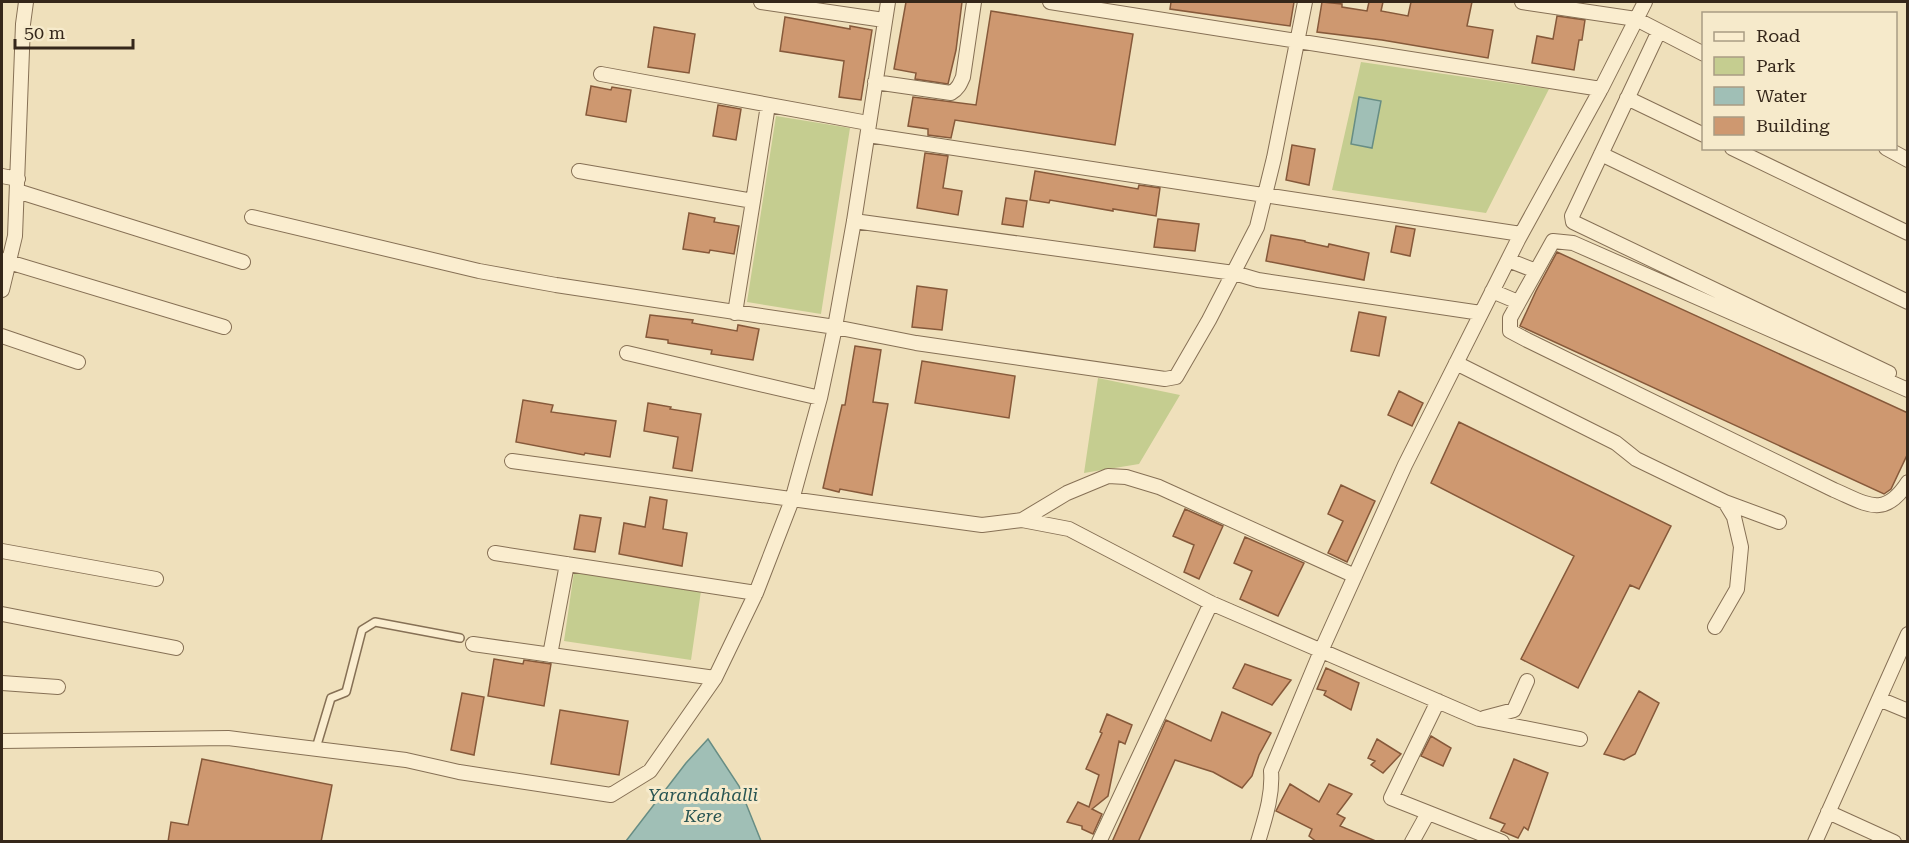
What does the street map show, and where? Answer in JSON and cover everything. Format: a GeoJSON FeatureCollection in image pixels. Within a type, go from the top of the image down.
{"type":"FeatureCollection","features":[{"type":"Feature","properties":{"kind":"street"},"geometry":{"type":"LineString","coordinates":[[2,290],[5,261],[15,236],[23,24],[26,2]]}},
{"type":"Feature","properties":{"kind":"street"},"geometry":{"type":"LineString","coordinates":[[761,2],[885,20]]}},
{"type":"Feature","properties":{"kind":"street"},"geometry":{"type":"LineString","coordinates":[[2,741],[228,738],[406,760],[459,772],[611,795],[650,771],[715,678],[756,593],[792,500],[820,398],[835,327],[888,2]]}},
{"type":"Feature","properties":{"kind":"street"},"geometry":{"type":"LineString","coordinates":[[875,82],[951,93],[959,87],[963,77],[974,2]]}},
{"type":"Feature","properties":{"kind":"street"},"geometry":{"type":"LineString","coordinates":[[1050,2],[1601,89]]}},
{"type":"Feature","properties":{"kind":"street"},"geometry":{"type":"LineString","coordinates":[[252,217],[479,271],[556,285],[835,327],[916,343],[1165,380],[1176,377],[1257,227],[1274,158],[1305,2]]}},
{"type":"Feature","properties":{"kind":"street"},"geometry":{"type":"LineString","coordinates":[[1522,2],[1636,19],[1702,53]]}},
{"type":"Feature","properties":{"kind":"street"},"geometry":{"type":"LineString","coordinates":[[1258,842],[1272,785],[1270,771],[1405,465],[1521,234],[1601,89],[1645,2]]}},
{"type":"Feature","properties":{"kind":"street"},"geometry":{"type":"LineString","coordinates":[[1659,31],[1572,216],[1573,222],[1908,381]]}},
{"type":"Feature","properties":{"kind":"street"},"geometry":{"type":"LineString","coordinates":[[601,74],[768,105],[868,129],[1265,195],[1521,234]]}},
{"type":"Feature","properties":{"kind":"street"},"geometry":{"type":"LineString","coordinates":[[1627,99],[1702,134]]}},
{"type":"Feature","properties":{"kind":"street"},"geometry":{"type":"LineString","coordinates":[[735,313],[768,105]]}},
{"type":"Feature","properties":{"kind":"street"},"geometry":{"type":"LineString","coordinates":[[1736,150],[1908,233]]}},
{"type":"Feature","properties":{"kind":"street"},"geometry":{"type":"LineString","coordinates":[[1890,150],[1908,160]]}},
{"type":"Feature","properties":{"kind":"street"},"geometry":{"type":"LineString","coordinates":[[1601,154],[1908,302]]}},
{"type":"Feature","properties":{"kind":"street"},"geometry":{"type":"LineString","coordinates":[[579,171],[753,201]]}},
{"type":"Feature","properties":{"kind":"street"},"geometry":{"type":"LineString","coordinates":[[2,176],[17,185],[243,262]]}},
{"type":"Feature","properties":{"kind":"street"},"geometry":{"type":"LineString","coordinates":[[854,221],[1234,273],[1258,280],[1481,313]]}},
{"type":"Feature","properties":{"kind":"street"},"geometry":{"type":"LineString","coordinates":[[1908,390],[1573,243],[1553,241],[1510,318],[1510,331],[1873,507],[1892,502],[1908,482]]}},
{"type":"Feature","properties":{"kind":"street"},"geometry":{"type":"LineString","coordinates":[[1508,260],[1536,271]]}},
{"type":"Feature","properties":{"kind":"street"},"geometry":{"type":"LineString","coordinates":[[5,261],[224,327]]}},
{"type":"Feature","properties":{"kind":"street"},"geometry":{"type":"LineString","coordinates":[[1492,291],[1518,302]]}},
{"type":"Feature","properties":{"kind":"street"},"geometry":{"type":"LineString","coordinates":[[2,336],[78,362]]}},
{"type":"Feature","properties":{"kind":"street"},"geometry":{"type":"LineString","coordinates":[[627,353],[820,398]]}},
{"type":"Feature","properties":{"kind":"street"},"geometry":{"type":"LineString","coordinates":[[1456,363],[1616,443],[1636,459],[1725,502],[1779,522]]}},
{"type":"Feature","properties":{"kind":"street"},"geometry":{"type":"LineString","coordinates":[[513,461],[982,525],[1022,520],[1069,529],[1211,603],[1479,719],[1580,739]]}},
{"type":"Feature","properties":{"kind":"street"},"geometry":{"type":"LineString","coordinates":[[1022,520],[1067,493],[1108,476],[1126,477],[1159,487],[1355,576]]}},
{"type":"Feature","properties":{"kind":"street"},"geometry":{"type":"LineString","coordinates":[[1715,627],[1737,589],[1741,548],[1734,517],[1725,502]]}},
{"type":"Feature","properties":{"kind":"street"},"geometry":{"type":"LineString","coordinates":[[2,551],[156,579]]}},
{"type":"Feature","properties":{"kind":"street"},"geometry":{"type":"LineString","coordinates":[[495,553],[756,593]]}},
{"type":"Feature","properties":{"kind":"street"},"geometry":{"type":"LineString","coordinates":[[550,655],[567,564]]}},
{"type":"Feature","properties":{"kind":"street"},"geometry":{"type":"LineString","coordinates":[[1099,842],[1211,603]]}},
{"type":"Feature","properties":{"kind":"street"},"geometry":{"type":"LineString","coordinates":[[2,614],[176,648]]}},
{"type":"Feature","properties":{"kind":"street"},"geometry":{"type":"LineString","coordinates":[[1815,842],[1908,634]]}},
{"type":"Feature","properties":{"kind":"street"},"geometry":{"type":"LineString","coordinates":[[466,641],[715,678]]}},
{"type":"Feature","properties":{"kind":"street"},"geometry":{"type":"LineString","coordinates":[[1479,719],[1514,710],[1527,681]]}},
{"type":"Feature","properties":{"kind":"street"},"geometry":{"type":"LineString","coordinates":[[2,683],[58,687]]}},
{"type":"Feature","properties":{"kind":"street"},"geometry":{"type":"LineString","coordinates":[[1879,699],[1908,711]]}},
{"type":"Feature","properties":{"kind":"street"},"geometry":{"type":"LineString","coordinates":[[1438,701],[1391,798],[1502,842]]}},
{"type":"Feature","properties":{"kind":"street"},"geometry":{"type":"LineString","coordinates":[[1828,812],[1894,842]]}},
{"type":"Feature","properties":{"kind":"street"},"geometry":{"type":"LineString","coordinates":[[1412,842],[1428,813]]}},
{"type":"Feature","properties":{"kind":"lane"},"geometry":{"type":"LineString","coordinates":[[316,748],[331,698],[346,692],[363,630],[375,622],[466,641]]}},
{"type":"Feature","properties":{"kind":"green space"},"geometry":{"type":"Polygon","coordinates":[[[1361,62],[1549,89],[1486,213],[1332,190],[1361,62]]]}},
{"type":"Feature","properties":{"kind":"green space"},"geometry":{"type":"Polygon","coordinates":[[[776,116],[850,128],[821,314],[747,302],[776,116]]]}},
{"type":"Feature","properties":{"kind":"green space"},"geometry":{"type":"Polygon","coordinates":[[[1098,378],[1180,395],[1139,464],[1084,473],[1098,378]]]}},
{"type":"Feature","properties":{"kind":"green space"},"geometry":{"type":"Polygon","coordinates":[[[574,572],[701,591],[691,660],[564,641],[574,572]]]}},
{"type":"Feature","properties":{"kind":"water"},"geometry":{"type":"Polygon","coordinates":[[[1359,97],[1381,101],[1372,148],[1351,144],[1359,97]]]}},
{"type":"Feature","properties":{"kind":"water","name":"Yarandahalli Kere"},"geometry":{"type":"Polygon","coordinates":[[[708,739],[739,786],[761,841],[626,841],[686,763],[708,739]]]}},
{"type":"Feature","properties":{"kind":"building"},"geometry":{"type":"Polygon","coordinates":[[[906,2],[962,2],[956,50],[948,84],[915,79],[916,73],[894,69],[906,2]]]}},
{"type":"Feature","properties":{"kind":"building"},"geometry":{"type":"Polygon","coordinates":[[[1171,2],[1294,2],[1290,26],[1170,9],[1171,2]]]}},
{"type":"Feature","properties":{"kind":"building"},"geometry":{"type":"Polygon","coordinates":[[[1322,2],[1342,4],[1342,7],[1367,11],[1369,2],[1383,2],[1381,11],[1408,16],[1411,2],[1472,2],[1467,26],[1493,30],[1488,58],[1382,40],[1317,32],[1322,2]]]}},
{"type":"Feature","properties":{"kind":"building"},"geometry":{"type":"Polygon","coordinates":[[[991,11],[1133,34],[1115,145],[955,120],[951,138],[928,135],[928,129],[908,126],[913,97],[976,105],[991,11]]]}},
{"type":"Feature","properties":{"kind":"building"},"geometry":{"type":"Polygon","coordinates":[[[1557,16],[1585,20],[1574,70],[1532,63],[1537,36],[1553,39],[1557,16]]]}},
{"type":"Feature","properties":{"kind":"building"},"geometry":{"type":"Polygon","coordinates":[[[785,17],[850,29],[850,26],[872,30],[861,100],[839,97],[844,61],[780,51],[785,17]]]}},
{"type":"Feature","properties":{"kind":"building"},"geometry":{"type":"Polygon","coordinates":[[[654,27],[695,34],[689,73],[648,67],[654,27]]]}},
{"type":"Feature","properties":{"kind":"building"},"geometry":{"type":"Polygon","coordinates":[[[591,86],[611,90],[612,87],[631,90],[626,122],[586,115],[591,86]]]}},
{"type":"Feature","properties":{"kind":"building"},"geometry":{"type":"Polygon","coordinates":[[[718,105],[741,109],[736,140],[713,136],[718,105]]]}},
{"type":"Feature","properties":{"kind":"building"},"geometry":{"type":"Polygon","coordinates":[[[1292,145],[1315,149],[1309,185],[1286,180],[1292,145]]]}},
{"type":"Feature","properties":{"kind":"building"},"geometry":{"type":"Polygon","coordinates":[[[925,153],[948,156],[943,188],[962,191],[958,215],[917,208],[925,153]]]}},
{"type":"Feature","properties":{"kind":"building"},"geometry":{"type":"Polygon","coordinates":[[[1035,171],[1138,189],[1139,185],[1160,188],[1156,216],[1050,200],[1049,203],[1030,200],[1035,171]]]}},
{"type":"Feature","properties":{"kind":"building"},"geometry":{"type":"Polygon","coordinates":[[[1006,198],[1027,201],[1023,227],[1002,224],[1006,198]]]}},
{"type":"Feature","properties":{"kind":"building"},"geometry":{"type":"Polygon","coordinates":[[[689,213],[715,218],[714,222],[739,226],[734,254],[683,249],[689,213]]]}},
{"type":"Feature","properties":{"kind":"building"},"geometry":{"type":"Polygon","coordinates":[[[1158,219],[1199,224],[1195,251],[1154,247],[1158,219]]]}},
{"type":"Feature","properties":{"kind":"building"},"geometry":{"type":"Polygon","coordinates":[[[1396,226],[1415,229],[1410,256],[1391,252],[1396,226]]]}},
{"type":"Feature","properties":{"kind":"building"},"geometry":{"type":"Polygon","coordinates":[[[1271,235],[1369,253],[1364,280],[1266,261],[1271,235]]]}},
{"type":"Feature","properties":{"kind":"building"},"geometry":{"type":"Polygon","coordinates":[[[1557,252],[1908,413],[1908,453],[1891,489],[1884,494],[1520,326],[1557,252]]]}},
{"type":"Feature","properties":{"kind":"building"},"geometry":{"type":"Polygon","coordinates":[[[917,286],[947,290],[942,330],[912,327],[917,286]]]}},
{"type":"Feature","properties":{"kind":"building"},"geometry":{"type":"Polygon","coordinates":[[[1359,312],[1386,317],[1379,356],[1351,351],[1359,312]]]}},
{"type":"Feature","properties":{"kind":"building"},"geometry":{"type":"Polygon","coordinates":[[[650,315],[693,320],[692,323],[737,331],[738,325],[759,329],[753,360],[711,354],[712,350],[646,337],[650,315]]]}},
{"type":"Feature","properties":{"kind":"building"},"geometry":{"type":"Polygon","coordinates":[[[855,346],[881,350],[873,402],[888,404],[872,495],[823,488],[842,405],[845,405],[855,346]]]}},
{"type":"Feature","properties":{"kind":"building"},"geometry":{"type":"Polygon","coordinates":[[[922,361],[1015,376],[1009,418],[915,403],[922,361]]]}},
{"type":"Feature","properties":{"kind":"building"},"geometry":{"type":"Polygon","coordinates":[[[1399,391],[1423,403],[1412,426],[1388,415],[1399,391]]]}},
{"type":"Feature","properties":{"kind":"building"},"geometry":{"type":"Polygon","coordinates":[[[523,400],[553,405],[551,412],[616,421],[610,457],[585,453],[584,455],[516,442],[523,400]]]}},
{"type":"Feature","properties":{"kind":"building"},"geometry":{"type":"Polygon","coordinates":[[[648,403],[701,414],[692,471],[673,468],[678,437],[644,431],[648,403]]]}},
{"type":"Feature","properties":{"kind":"building"},"geometry":{"type":"Polygon","coordinates":[[[1459,422],[1671,526],[1639,589],[1630,585],[1578,688],[1521,659],[1574,556],[1431,483],[1459,422]]]}},
{"type":"Feature","properties":{"kind":"building"},"geometry":{"type":"Polygon","coordinates":[[[1341,485],[1375,501],[1347,562],[1328,553],[1343,521],[1328,514],[1341,485]]]}},
{"type":"Feature","properties":{"kind":"building"},"geometry":{"type":"Polygon","coordinates":[[[650,497],[667,500],[663,529],[687,533],[682,566],[619,554],[624,523],[645,527],[650,497]]]}},
{"type":"Feature","properties":{"kind":"building"},"geometry":{"type":"Polygon","coordinates":[[[1185,509],[1223,526],[1199,579],[1184,572],[1194,545],[1173,536],[1185,509]]]}},
{"type":"Feature","properties":{"kind":"building"},"geometry":{"type":"Polygon","coordinates":[[[580,515],[601,518],[595,552],[574,549],[580,515]]]}},
{"type":"Feature","properties":{"kind":"building"},"geometry":{"type":"Polygon","coordinates":[[[1245,537],[1304,563],[1278,616],[1240,599],[1252,571],[1234,563],[1245,537]]]}},
{"type":"Feature","properties":{"kind":"building"},"geometry":{"type":"Polygon","coordinates":[[[494,659],[523,664],[524,660],[551,664],[544,706],[488,696],[494,659]]]}},
{"type":"Feature","properties":{"kind":"building"},"geometry":{"type":"Polygon","coordinates":[[[1245,664],[1291,680],[1272,705],[1233,688],[1245,664]]]}},
{"type":"Feature","properties":{"kind":"building"},"geometry":{"type":"Polygon","coordinates":[[[1326,668],[1359,683],[1351,710],[1324,695],[1326,691],[1317,689],[1326,668]]]}},
{"type":"Feature","properties":{"kind":"building"},"geometry":{"type":"Polygon","coordinates":[[[1639,691],[1659,703],[1635,754],[1624,760],[1604,754],[1639,691]]]}},
{"type":"Feature","properties":{"kind":"building"},"geometry":{"type":"Polygon","coordinates":[[[462,693],[484,697],[474,755],[451,750],[462,693]]]}},
{"type":"Feature","properties":{"kind":"building"},"geometry":{"type":"Polygon","coordinates":[[[560,710],[628,721],[619,775],[551,764],[560,710]]]}},
{"type":"Feature","properties":{"kind":"building"},"geometry":{"type":"Polygon","coordinates":[[[1222,712],[1271,733],[1259,755],[1252,776],[1242,788],[1213,772],[1175,760],[1138,842],[1112,842],[1166,720],[1211,741],[1222,712]]]}},
{"type":"Feature","properties":{"kind":"building"},"geometry":{"type":"Polygon","coordinates":[[[1107,714],[1132,725],[1125,744],[1119,741],[1108,796],[1092,809],[1102,814],[1093,834],[1082,829],[1082,826],[1067,822],[1078,802],[1089,807],[1099,775],[1086,769],[1102,733],[1100,732],[1107,714]]]}},
{"type":"Feature","properties":{"kind":"building"},"geometry":{"type":"Polygon","coordinates":[[[1431,736],[1451,748],[1443,766],[1421,756],[1431,736]]]}},
{"type":"Feature","properties":{"kind":"building"},"geometry":{"type":"Polygon","coordinates":[[[1377,739],[1401,754],[1383,773],[1371,765],[1375,761],[1368,758],[1377,739]]]}},
{"type":"Feature","properties":{"kind":"building"},"geometry":{"type":"Polygon","coordinates":[[[202,759],[332,785],[321,842],[168,842],[171,822],[188,825],[202,759]]]}},
{"type":"Feature","properties":{"kind":"building"},"geometry":{"type":"Polygon","coordinates":[[[1514,759],[1548,773],[1528,830],[1524,827],[1518,838],[1501,831],[1505,824],[1490,818],[1514,759]]]}},
{"type":"Feature","properties":{"kind":"building"},"geometry":{"type":"Polygon","coordinates":[[[1290,784],[1319,802],[1329,784],[1352,794],[1337,814],[1345,818],[1340,826],[1378,842],[1317,842],[1309,836],[1312,829],[1276,811],[1290,784]]]}}]}
